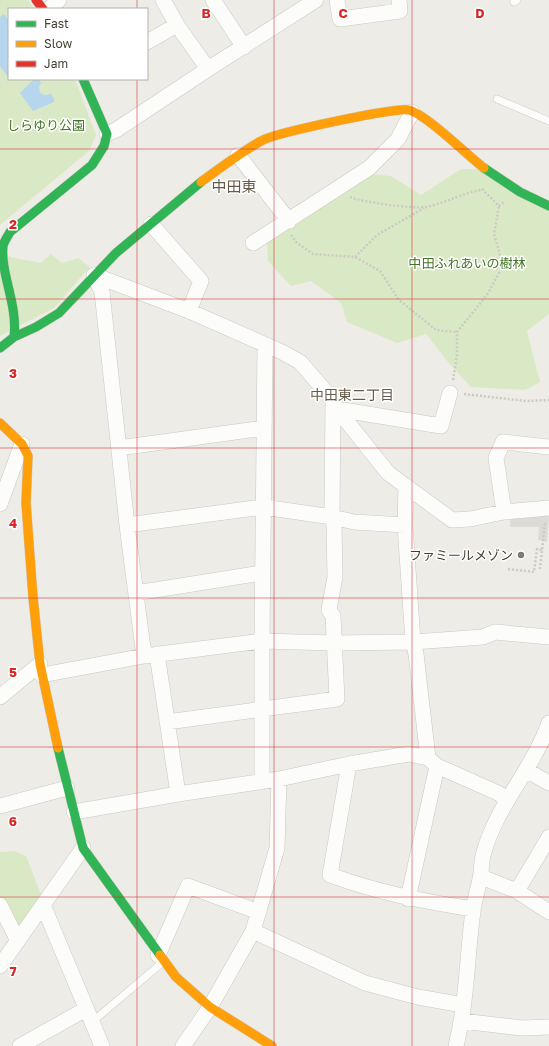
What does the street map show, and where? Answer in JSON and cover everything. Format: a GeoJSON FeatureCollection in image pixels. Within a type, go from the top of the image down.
{"type":"FeatureCollection","features":[{"type":"Feature","properties":{"kind":"street"},"geometry":{"type":"LineString","coordinates":[[36,0],[42,8]]}},
{"type":"Feature","properties":{"kind":"street"},"geometry":{"type":"LineString","coordinates":[[49,8],[59,0]]}},
{"type":"Feature","properties":{"kind":"street"},"geometry":{"type":"LineString","coordinates":[[163,0],[177,25],[208,69]]}},
{"type":"Feature","properties":{"kind":"street"},"geometry":{"type":"LineString","coordinates":[[213,0],[244,47]]}},
{"type":"Feature","properties":{"kind":"street"},"geometry":{"type":"LineString","coordinates":[[107,134],[116,130],[316,0]]}},
{"type":"Feature","properties":{"kind":"street"},"geometry":{"type":"LineString","coordinates":[[337,0],[340,18],[400,11],[399,0]]}},
{"type":"Feature","properties":{"kind":"street"},"geometry":{"type":"LineString","coordinates":[[148,41],[177,25]]}},
{"type":"Feature","properties":{"kind":"street"},"geometry":{"type":"LineString","coordinates":[[14,338],[17,325],[4,262],[3,245],[10,232],[92,165],[104,146],[107,134],[83,80]]}},
{"type":"Feature","properties":{"kind":"street"},"geometry":{"type":"LineString","coordinates":[[0,348],[14,338],[36,327],[59,312],[116,253],[152,224],[194,186],[262,140],[280,134],[389,111],[409,110],[423,116],[483,167],[520,192],[549,206]]}},
{"type":"Feature","properties":{"kind":"street"},"geometry":{"type":"LineString","coordinates":[[253,243],[369,168],[398,139],[412,112]]}},
{"type":"Feature","properties":{"kind":"street"},"geometry":{"type":"LineString","coordinates":[[238,155],[286,223]]}},
{"type":"Feature","properties":{"kind":"street"},"geometry":{"type":"LineString","coordinates":[[152,224],[201,281],[189,311]]}},
{"type":"Feature","properties":{"kind":"street"},"geometry":{"type":"LineString","coordinates":[[94,275],[189,311],[265,346],[282,352],[300,362],[388,473],[452,520],[470,519],[504,512],[548,508]]}},
{"type":"Feature","properties":{"kind":"street"},"geometry":{"type":"LineString","coordinates":[[94,275],[102,292],[127,525],[136,593],[167,722],[178,794]]}},
{"type":"Feature","properties":{"kind":"street"},"geometry":{"type":"LineString","coordinates":[[262,782],[262,573],[265,346]]}},
{"type":"Feature","properties":{"kind":"street"},"geometry":{"type":"LineString","coordinates":[[335,405],[441,426],[450,393]]}},
{"type":"Feature","properties":{"kind":"street"},"geometry":{"type":"LineString","coordinates":[[167,722],[337,699],[332,616],[329,610],[335,576],[334,525],[332,517],[335,405]]}},
{"type":"Feature","properties":{"kind":"street"},"geometry":{"type":"LineString","coordinates":[[0,423],[22,444],[28,456],[29,467],[26,503],[33,596],[41,670],[67,788],[83,848],[176,978],[210,1007],[272,1046]]}},
{"type":"Feature","properties":{"kind":"street"},"geometry":{"type":"LineString","coordinates":[[119,448],[264,428]]}},
{"type":"Feature","properties":{"kind":"street"},"geometry":{"type":"LineString","coordinates":[[504,512],[496,458],[503,442],[549,447]]}},
{"type":"Feature","properties":{"kind":"street"},"geometry":{"type":"LineString","coordinates":[[0,504],[4,481],[22,444]]}},
{"type":"Feature","properties":{"kind":"street"},"geometry":{"type":"LineString","coordinates":[[406,486],[405,525],[414,642],[432,762],[408,899]]}},
{"type":"Feature","properties":{"kind":"street"},"geometry":{"type":"LineString","coordinates":[[127,525],[263,507],[332,517],[354,522],[405,525]]}},
{"type":"Feature","properties":{"kind":"street"},"geometry":{"type":"LineString","coordinates":[[136,593],[262,573]]}},
{"type":"Feature","properties":{"kind":"street"},"geometry":{"type":"LineString","coordinates":[[0,697],[41,670],[262,641],[333,643],[414,642],[483,637],[495,632],[549,638]]}},
{"type":"Feature","properties":{"kind":"street"},"geometry":{"type":"LineString","coordinates":[[456,1046],[462,1021],[473,909],[481,877],[482,859],[490,833],[507,799],[526,770],[549,723]]}},
{"type":"Feature","properties":{"kind":"street"},"geometry":{"type":"LineString","coordinates":[[74,812],[178,794],[262,782],[349,764],[409,754],[432,762],[498,793],[507,799]]}},
{"type":"Feature","properties":{"kind":"street"},"geometry":{"type":"LineString","coordinates":[[349,764],[330,875],[366,888],[408,899],[473,909]]}},
{"type":"Feature","properties":{"kind":"street"},"geometry":{"type":"LineString","coordinates":[[526,770],[549,783]]}},
{"type":"Feature","properties":{"kind":"street"},"geometry":{"type":"LineString","coordinates":[[183,1046],[210,1007],[254,931],[277,848],[279,779]]}},
{"type":"Feature","properties":{"kind":"street"},"geometry":{"type":"LineString","coordinates":[[0,806],[67,788]]}},
{"type":"Feature","properties":{"kind":"street"},"geometry":{"type":"LineString","coordinates":[[518,891],[549,837]]}},
{"type":"Feature","properties":{"kind":"street"},"geometry":{"type":"LineString","coordinates":[[0,966],[83,848]]}},
{"type":"Feature","properties":{"kind":"street"},"geometry":{"type":"LineString","coordinates":[[481,877],[518,891],[549,912]]}},
{"type":"Feature","properties":{"kind":"street"},"geometry":{"type":"LineString","coordinates":[[161,958],[188,886],[260,912]]}},
{"type":"Feature","properties":{"kind":"street"},"geometry":{"type":"LineString","coordinates":[[0,905],[18,941]]}},
{"type":"Feature","properties":{"kind":"street"},"geometry":{"type":"LineString","coordinates":[[43,905],[102,1046]]}},
{"type":"Feature","properties":{"kind":"street"},"geometry":{"type":"LineString","coordinates":[[254,931],[365,983],[418,997],[463,1005]]}},
{"type":"Feature","properties":{"kind":"street"},"geometry":{"type":"LineString","coordinates":[[20,1046],[89,1016]]}},
{"type":"Feature","properties":{"kind":"street"},"geometry":{"type":"LineString","coordinates":[[462,1021],[522,1028],[549,1026]]}},
{"type":"Feature","properties":{"kind":"lane"},"geometry":{"type":"LineString","coordinates":[[497,100],[549,121]]}},
{"type":"Feature","properties":{"kind":"lane"},"geometry":{"type":"LineString","coordinates":[[89,1016],[161,958]]}},
{"type":"Feature","properties":{"kind":"path"},"geometry":{"type":"LineString","coordinates":[[355,257],[377,235],[424,208],[468,192],[482,190]]}},
{"type":"Feature","properties":{"kind":"path"},"geometry":{"type":"LineString","coordinates":[[335,191],[360,201],[424,208]]}},
{"type":"Feature","properties":{"kind":"path"},"geometry":{"type":"LineString","coordinates":[[499,206],[494,234],[503,266],[487,295],[457,332],[457,356],[450,393],[526,401],[549,400]]}},
{"type":"Feature","properties":{"kind":"path"},"geometry":{"type":"LineString","coordinates":[[286,223],[297,243],[313,254],[355,257],[380,271],[399,300],[436,330],[457,332]]}},
{"type":"Feature","properties":{"kind":"path"},"geometry":{"type":"LineString","coordinates":[[540,569],[548,508]]}},
{"type":"Feature","properties":{"kind":"path"},"geometry":{"type":"LineString","coordinates":[[508,569],[534,572],[537,549],[542,550]]}},
{"type":"Feature","properties":{"kind":"green space","name":"しらゆり公園"},"geometry":{"type":"Polygon","coordinates":[[[0,0],[28,0],[34,8],[8,8],[8,80],[75,80],[96,135],[89,151],[0,225],[0,0]]]}},
{"type":"Feature","properties":{"kind":"green space","name":"中田ふれあいの樹林"},"geometry":{"type":"Polygon","coordinates":[[[461,169],[479,169],[549,210],[549,314],[527,331],[540,382],[525,390],[471,387],[448,362],[426,334],[397,343],[347,322],[341,303],[311,281],[291,286],[268,261],[267,242],[371,174],[391,176],[421,195],[461,169]]]}},
{"type":"Feature","properties":{"kind":"green space"},"geometry":{"type":"Polygon","coordinates":[[[51,254],[62,263],[78,258],[90,267],[54,308],[0,336],[0,255],[41,263],[51,254]]]}},
{"type":"Feature","properties":{"kind":"green space"},"geometry":{"type":"Polygon","coordinates":[[[14,851],[26,856],[42,897],[20,930],[8,904],[0,896],[0,852],[14,851]]]}},
{"type":"Feature","properties":{"kind":"shaded area"},"geometry":{"type":"Polygon","coordinates":[[[549,514],[547,542],[538,540],[539,527],[510,527],[511,516],[549,514]]]}},
{"type":"Feature","properties":{"kind":"water"},"geometry":{"type":"Polygon","coordinates":[[[4,14],[8,20],[8,77],[0,66],[0,17],[4,14]]]}},
{"type":"Feature","properties":{"kind":"water"},"geometry":{"type":"Polygon","coordinates":[[[33,80],[40,80],[41,83],[39,87],[40,93],[45,95],[51,94],[54,102],[33,111],[20,93],[33,80]]]}},
{"type":"Feature","properties":{"kind":"traffic: fast"},"geometry":{"type":"LineString","coordinates":[[14,337],[14,313],[4,267],[4,242],[10,232],[92,165],[104,146],[107,134],[83,80]]}},
{"type":"Feature","properties":{"kind":"traffic: fast"},"geometry":{"type":"LineString","coordinates":[[484,168],[520,192],[549,206]]}},
{"type":"Feature","properties":{"kind":"traffic: fast"},"geometry":{"type":"LineString","coordinates":[[0,348],[14,337],[36,327],[59,313],[116,253],[201,182]]}},
{"type":"Feature","properties":{"kind":"traffic: fast"},"geometry":{"type":"LineString","coordinates":[[58,748],[83,848],[160,955]]}},
{"type":"Feature","properties":{"kind":"traffic: slow"},"geometry":{"type":"LineString","coordinates":[[201,182],[245,150],[271,137],[335,121],[399,110],[409,110],[426,119],[484,168]]}},
{"type":"Feature","properties":{"kind":"traffic: slow"},"geometry":{"type":"LineString","coordinates":[[0,423],[22,444],[28,456],[26,503],[33,597],[40,664],[58,748]]}},
{"type":"Feature","properties":{"kind":"traffic: slow"},"geometry":{"type":"LineString","coordinates":[[160,955],[176,977],[210,1007],[272,1046]]}},
{"type":"Feature","properties":{"kind":"traffic: jam"},"geometry":{"type":"LineString","coordinates":[[36,0],[42,8]]}},
{"type":"Feature","properties":{"kind":"place","name":"ファミールメゾン"},"geometry":{"type":"Point","coordinates":[521,555]}},
{"type":"Feature","properties":{"kind":"district","name":"中田東"},"geometry":{"type":"Point","coordinates":[234,186]}},
{"type":"Feature","properties":{"kind":"district","name":"中田東二丁目"},"geometry":{"type":"Point","coordinates":[352,394]}}]}
